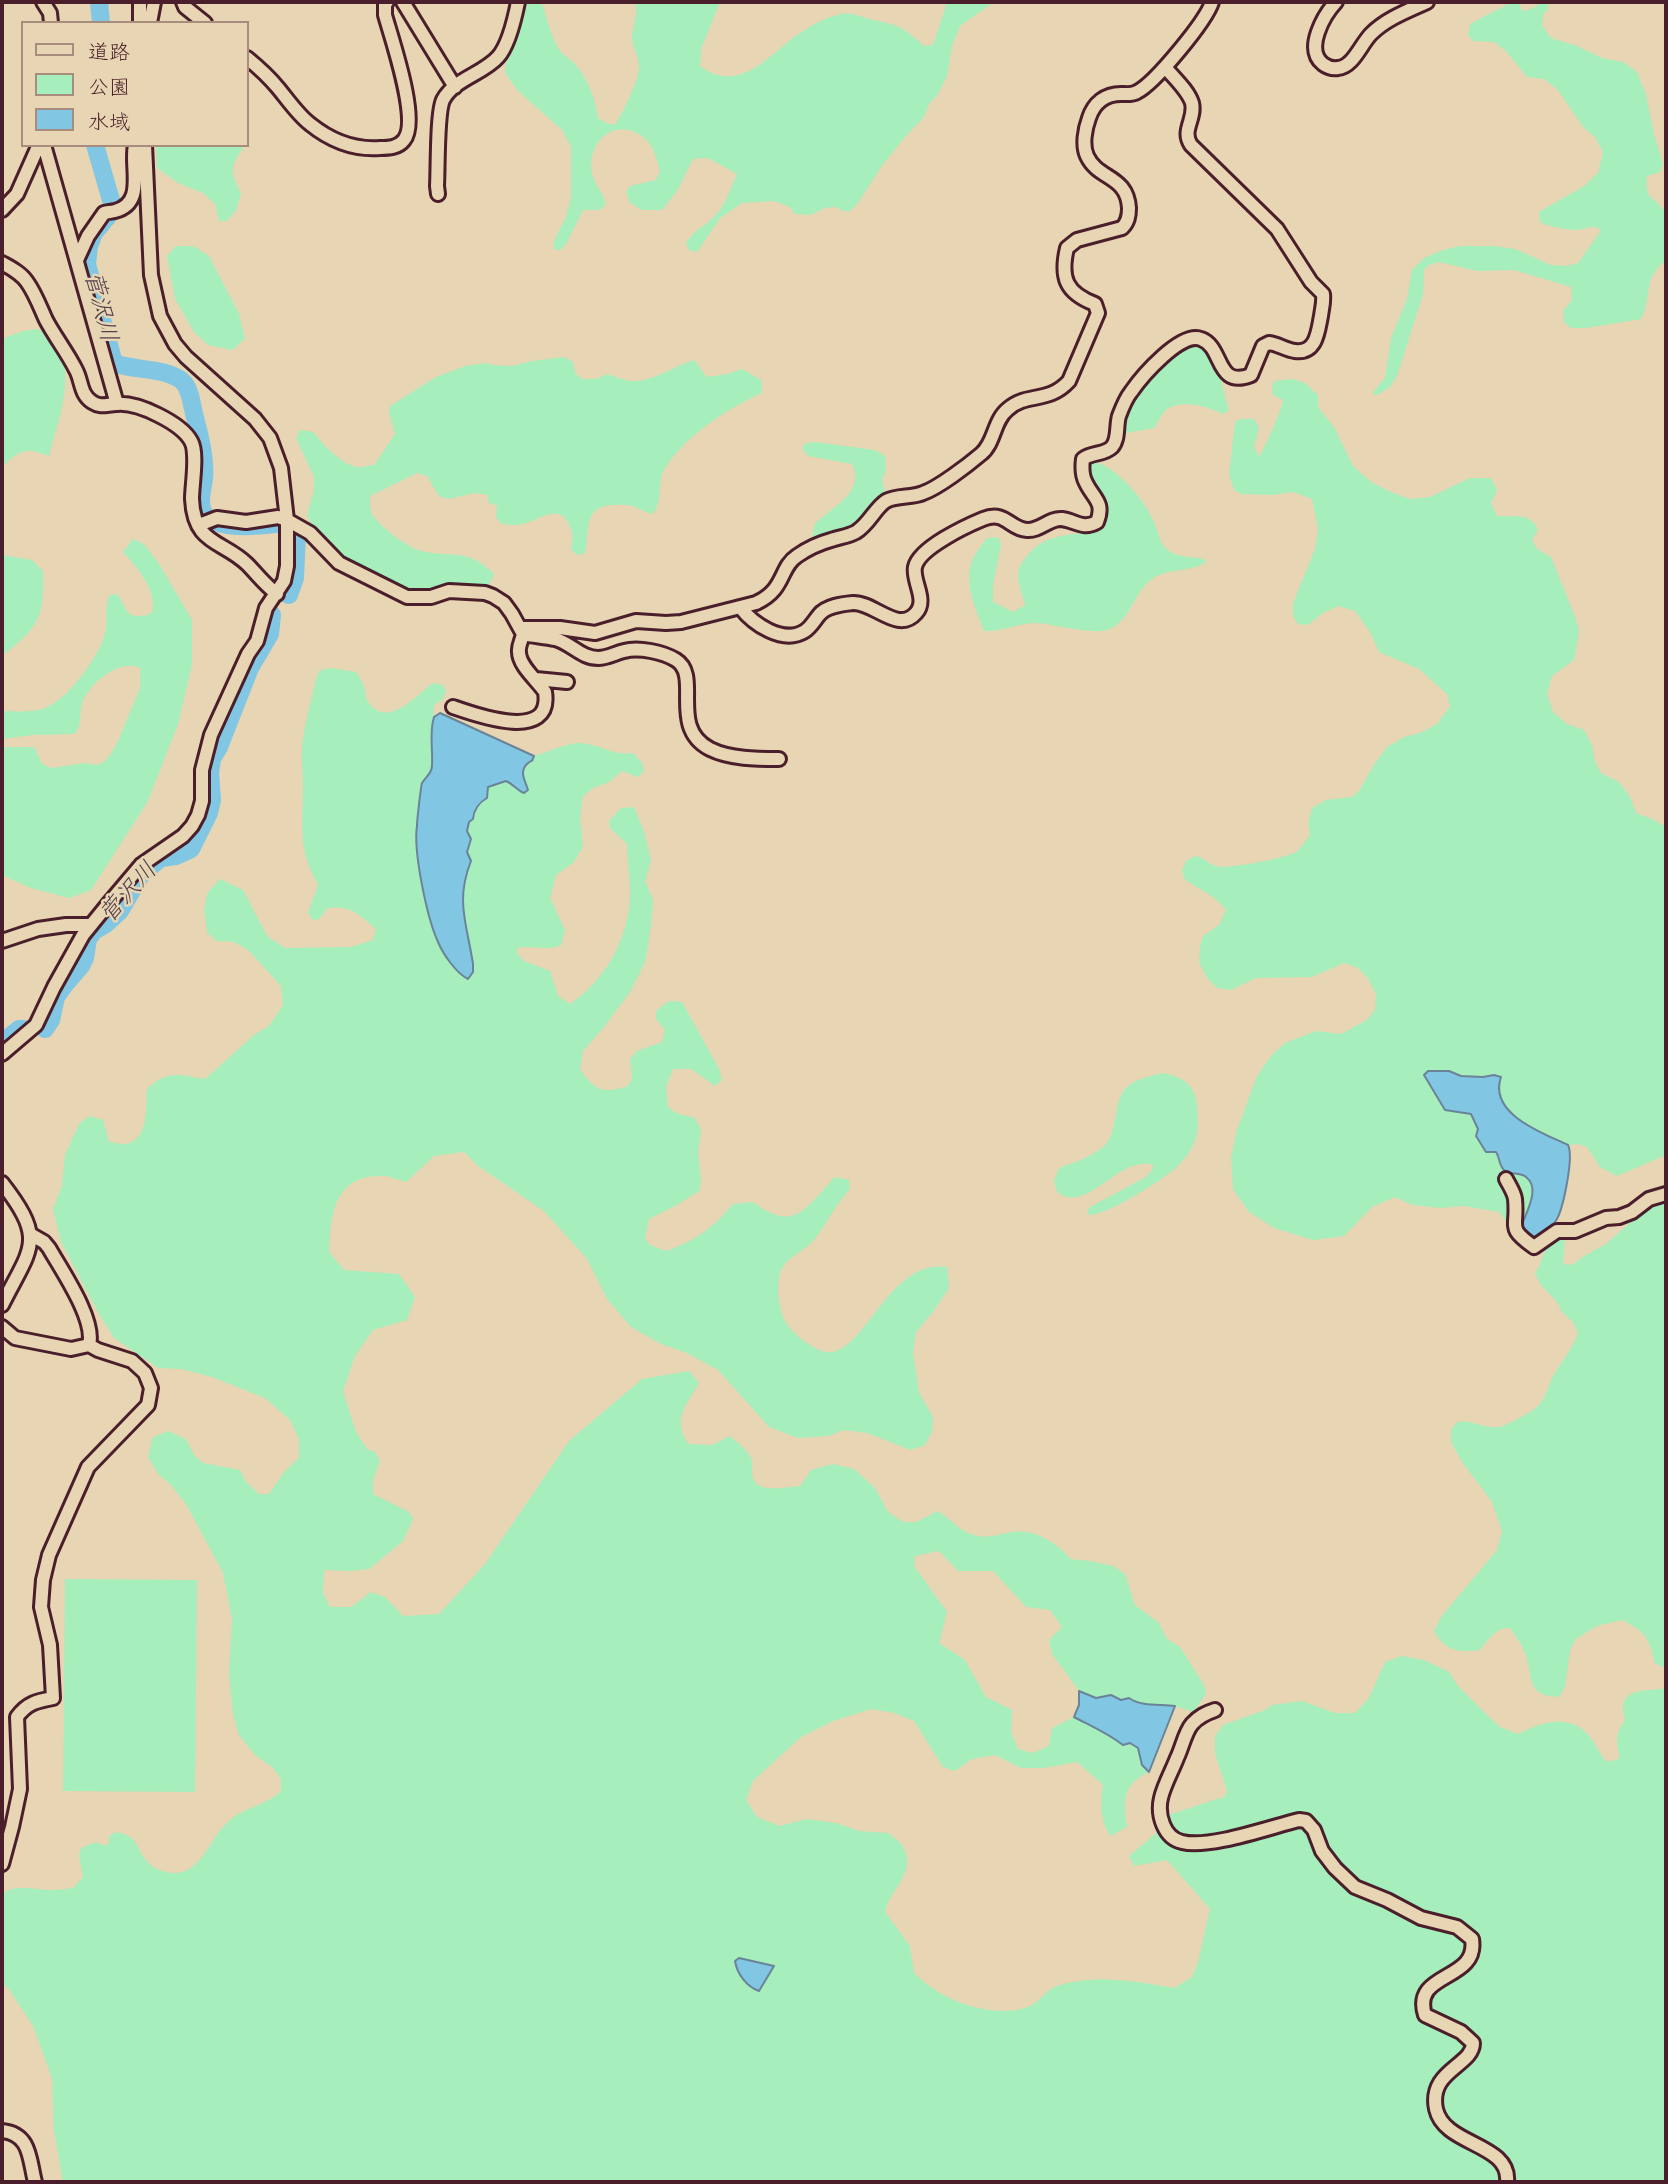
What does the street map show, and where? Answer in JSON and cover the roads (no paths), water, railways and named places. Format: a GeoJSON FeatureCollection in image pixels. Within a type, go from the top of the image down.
{"type":"FeatureCollection","features":[{"type":"Feature","properties":{"kind":"street"},"geometry":{"type":"LineString","coordinates":[[43,2],[50,13],[51,21]]}},
{"type":"Feature","properties":{"kind":"street"},"geometry":{"type":"LineString","coordinates":[[140,2],[140,21]]}},
{"type":"Feature","properties":{"kind":"street"},"geometry":{"type":"LineString","coordinates":[[150,21],[154,2]]}},
{"type":"Feature","properties":{"kind":"street"},"geometry":{"type":"LineString","coordinates":[[183,2],[185,7],[202,21]]}},
{"type":"Feature","properties":{"kind":"street"},"geometry":{"type":"LineString","coordinates":[[248,59],[307,122],[322,133],[353,147],[394,147],[404,141],[410,113],[385,15],[387,2]]}},
{"type":"Feature","properties":{"kind":"street"},"geometry":{"type":"LineString","coordinates":[[403,2],[455,87]]}},
{"type":"Feature","properties":{"kind":"street"},"geometry":{"type":"LineString","coordinates":[[438,194],[440,115],[443,100],[455,87],[498,57],[516,15],[518,2]]}},
{"type":"Feature","properties":{"kind":"street"},"geometry":{"type":"LineString","coordinates":[[522,631],[560,628],[595,633],[636,621],[681,622],[767,598],[798,555],[829,540],[855,533],[885,502],[924,493],[987,448],[1001,416],[1008,408],[1019,402],[1055,394],[1069,381],[1097,319],[1098,308],[1080,298],[1069,287],[1064,268],[1067,248],[1077,240],[1122,228],[1129,215],[1126,192],[1121,185],[1094,165],[1087,155],[1086,132],[1090,117],[1105,97],[1138,92],[1165,67],[1203,22],[1212,2]]}},
{"type":"Feature","properties":{"kind":"street"},"geometry":{"type":"LineString","coordinates":[[1336,2],[1325,16],[1315,42],[1315,52],[1320,62],[1335,69],[1347,64],[1369,35],[1387,21],[1427,2]]}},
{"type":"Feature","properties":{"kind":"street"},"geometry":{"type":"LineString","coordinates":[[740,607],[760,626],[786,635],[797,635],[805,631],[824,610],[841,604],[859,603],[893,619],[908,619],[916,614],[919,608],[915,565],[921,556],[929,548],[985,518],[1006,518],[1023,530],[1035,530],[1061,519],[1079,526],[1090,526],[1097,522],[1100,507],[1085,482],[1083,459],[1111,448],[1116,441],[1119,417],[1130,392],[1182,340],[1193,337],[1208,343],[1222,369],[1236,379],[1251,375],[1263,346],[1269,343],[1297,352],[1305,350],[1317,339],[1324,308],[1323,294],[1311,282],[1278,229],[1191,145],[1186,134],[1193,107],[1190,98],[1165,67]]}},
{"type":"Feature","properties":{"kind":"street"},"geometry":{"type":"LineString","coordinates":[[2,210],[17,194],[40,147]]}},
{"type":"Feature","properties":{"kind":"street"},"geometry":{"type":"LineString","coordinates":[[44,147],[117,404]]}},
{"type":"Feature","properties":{"kind":"street"},"geometry":{"type":"LineString","coordinates":[[77,260],[100,218],[126,205],[133,198],[135,147]]}},
{"type":"Feature","properties":{"kind":"street"},"geometry":{"type":"LineString","coordinates":[[2,1054],[36,1025],[54,987],[91,925],[141,865],[183,836],[198,815],[202,801],[202,769],[211,735],[248,654],[257,641],[266,608],[284,581],[287,566],[287,520],[281,468],[270,438],[255,419],[186,357],[175,344],[160,316],[150,275],[145,147]]}},
{"type":"Feature","properties":{"kind":"street"},"geometry":{"type":"LineString","coordinates":[[2,263],[15,269],[27,281],[48,323],[78,372],[83,393],[90,401],[106,406],[129,405],[167,420],[191,441],[194,513],[208,522],[246,522],[278,517],[310,533],[339,563],[407,597],[431,597],[449,591],[485,593],[504,603],[522,631],[555,639],[591,658],[602,658],[625,650],[647,651],[673,658],[684,669],[687,715],[694,736],[701,743],[718,752],[735,756],[779,759]]}},
{"type":"Feature","properties":{"kind":"street"},"geometry":{"type":"LineString","coordinates":[[208,522],[214,544],[246,563],[264,585],[276,594]]}},
{"type":"Feature","properties":{"kind":"street"},"geometry":{"type":"LineString","coordinates":[[453,707],[497,720],[523,722],[540,714],[546,698],[545,692],[519,656],[522,631]]}},
{"type":"Feature","properties":{"kind":"street"},"geometry":{"type":"LineString","coordinates":[[536,679],[567,682]]}},
{"type":"Feature","properties":{"kind":"street"},"geometry":{"type":"LineString","coordinates":[[2,941],[38,929],[91,925]]}},
{"type":"Feature","properties":{"kind":"street"},"geometry":{"type":"LineString","coordinates":[[1506,1179],[1515,1197],[1514,1228],[1518,1235],[1534,1247],[1557,1231],[1575,1231],[1606,1218],[1619,1217],[1632,1212],[1649,1199],[1666,1194]]}},
{"type":"Feature","properties":{"kind":"street"},"geometry":{"type":"LineString","coordinates":[[2,1183],[22,1210],[30,1234],[30,1250],[2,1306]]}},
{"type":"Feature","properties":{"kind":"street"},"geometry":{"type":"LineString","coordinates":[[2,1195],[11,1206],[22,1210]]}},
{"type":"Feature","properties":{"kind":"street"},"geometry":{"type":"LineString","coordinates":[[30,1234],[50,1248],[88,1320],[91,1337],[89,1345]]}},
{"type":"Feature","properties":{"kind":"street"},"geometry":{"type":"LineString","coordinates":[[2,1327],[15,1338],[71,1349],[89,1345],[132,1361],[145,1373],[151,1388],[148,1405],[88,1467],[49,1555],[43,1580],[41,1607],[50,1645],[53,1698],[33,1702],[24,1707],[17,1717],[20,1789],[2,1864]]}},
{"type":"Feature","properties":{"kind":"street"},"geometry":{"type":"LineString","coordinates":[[1215,1710],[1201,1716],[1191,1725],[1161,1799],[1161,1815],[1166,1832],[1170,1837],[1182,1842],[1198,1843],[1243,1835],[1299,1820],[1306,1821],[1311,1824],[1322,1851],[1335,1868],[1356,1886],[1421,1918],[1457,1927],[1472,1938],[1474,1946],[1466,1962],[1454,1973],[1432,1984],[1425,1991],[1423,1999],[1425,2015],[1461,2032],[1473,2043],[1471,2053],[1450,2070],[1437,2088],[1436,2109],[1439,2118],[1459,2137],[1496,2156],[1508,2174],[1507,2182]]}},
{"type":"Feature","properties":{"kind":"street"},"geometry":{"type":"LineString","coordinates":[[2,2131],[20,2136],[26,2144],[35,2182]]}},
{"type":"Feature","properties":{"kind":"water"},"geometry":{"type":"Polygon","coordinates":[[[440,713],[534,756],[523,770],[528,790],[524,793],[506,781],[488,787],[487,798],[477,807],[473,819],[469,822],[467,831],[471,839],[467,852],[471,861],[466,875],[463,901],[473,964],[473,972],[468,979],[450,963],[438,942],[425,901],[417,851],[421,785],[432,768],[431,735],[434,717],[440,713]]]}},
{"type":"Feature","properties":{"kind":"water"},"geometry":{"type":"Polygon","coordinates":[[[1428,1071],[1449,1071],[1461,1076],[1501,1077],[1499,1090],[1502,1102],[1510,1112],[1532,1128],[1568,1145],[1570,1161],[1564,1196],[1558,1216],[1545,1232],[1533,1240],[1521,1228],[1531,1202],[1531,1182],[1524,1175],[1505,1171],[1496,1152],[1486,1152],[1476,1136],[1478,1129],[1471,1114],[1445,1110],[1424,1075],[1428,1071]]]}},
{"type":"Feature","properties":{"kind":"water"},"geometry":{"type":"Polygon","coordinates":[[[1079,1691],[1096,1698],[1111,1695],[1121,1700],[1129,1698],[1145,1704],[1175,1706],[1149,1772],[1142,1765],[1138,1748],[1130,1743],[1123,1745],[1074,1717],[1079,1705],[1079,1691]]]}},
{"type":"Feature","properties":{"kind":"water"},"geometry":{"type":"Polygon","coordinates":[[[739,1958],[774,1966],[759,1991],[740,1975],[735,1961],[739,1958]]]}},
{"type":"Feature","properties":{"kind":"waterway","name":"菅沢川"},"geometry":{"type":"LineString","coordinates":[[99,2],[101,21]]}},
{"type":"Feature","properties":{"kind":"waterway","name":"菅沢川"},"geometry":{"type":"LineString","coordinates":[[96,147],[113,207],[94,233],[87,264],[114,363],[165,373],[181,380],[186,386],[203,452],[201,501],[206,516],[214,521],[235,526],[276,524]]}},
{"type":"Feature","properties":{"kind":"waterway","name":"菅沢川"},"geometry":{"type":"LineString","coordinates":[[289,595],[295,578],[297,534]]}},
{"type":"Feature","properties":{"kind":"waterway","name":"菅沢川"},"geometry":{"type":"LineString","coordinates":[[45,1029],[51,1020],[56,997],[81,966],[88,939],[94,931],[120,911],[141,875],[161,858],[176,856],[191,849],[209,813],[212,800],[212,759],[250,668],[270,634],[272,615]]}},
{"type":"Feature","properties":{"kind":"waterway","name":"菅沢川"},"geometry":{"type":"LineString","coordinates":[[2,1043],[19,1029],[24,1029]]}}]}
